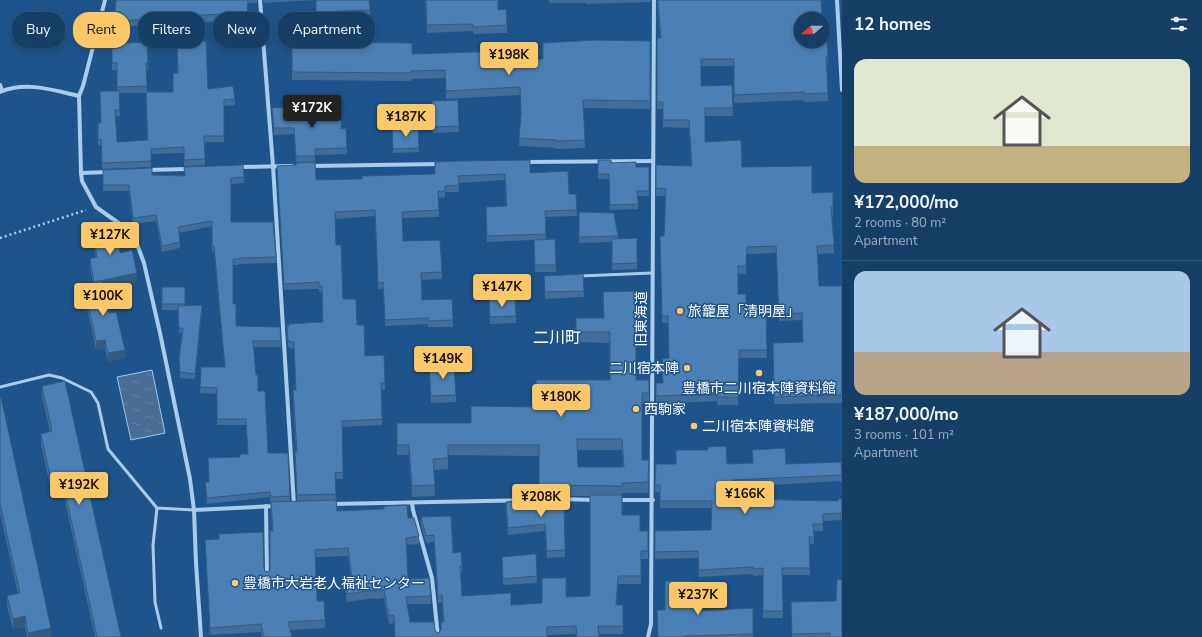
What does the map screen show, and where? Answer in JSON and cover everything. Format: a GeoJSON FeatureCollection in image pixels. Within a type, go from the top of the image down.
{"type":"FeatureCollection","features":[{"type":"Feature","properties":{"kind":"street"},"geometry":{"type":"LineString","coordinates":[[105,0],[83,86],[79,96],[82,181],[96,207],[134,236],[144,263],[190,479],[194,510],[201,637]]}},
{"type":"Feature","properties":{"kind":"street"},"geometry":{"type":"LineString","coordinates":[[260,0],[273,166],[294,505]]}},
{"type":"Feature","properties":{"kind":"street","name":"旧東海道"},"geometry":{"type":"LineString","coordinates":[[648,637],[651,624],[653,500],[652,161],[654,0]]}},
{"type":"Feature","properties":{"kind":"street"},"geometry":{"type":"LineString","coordinates":[[837,0],[842,90]]}},
{"type":"Feature","properties":{"kind":"street"},"geometry":{"type":"LineString","coordinates":[[0,85],[1,92],[22,87],[42,87],[79,96]]}},
{"type":"Feature","properties":{"kind":"street"},"geometry":{"type":"LineString","coordinates":[[518,162],[652,161]]}},
{"type":"Feature","properties":{"kind":"street"},"geometry":{"type":"LineString","coordinates":[[305,166],[447,164]]}},
{"type":"Feature","properties":{"kind":"street"},"geometry":{"type":"LineString","coordinates":[[234,167],[297,166]]}},
{"type":"Feature","properties":{"kind":"street"},"geometry":{"type":"LineString","coordinates":[[142,171],[196,169]]}},
{"type":"Feature","properties":{"kind":"street"},"geometry":{"type":"LineString","coordinates":[[81,173],[111,172]]}},
{"type":"Feature","properties":{"kind":"street"},"geometry":{"type":"LineString","coordinates":[[555,499],[600,500]]}},
{"type":"Feature","properties":{"kind":"street"},"geometry":{"type":"LineString","coordinates":[[326,504],[540,500]]}},
{"type":"Feature","properties":{"kind":"street"},"geometry":{"type":"LineString","coordinates":[[615,500],[653,500]]}},
{"type":"Feature","properties":{"kind":"street"},"geometry":{"type":"LineString","coordinates":[[412,503],[432,578],[438,637]]}},
{"type":"Feature","properties":{"kind":"street"},"geometry":{"type":"LineString","coordinates":[[287,505],[302,505]]}},
{"type":"Feature","properties":{"kind":"street"},"geometry":{"type":"LineString","coordinates":[[266,506],[267,576]]}},
{"type":"Feature","properties":{"kind":"street"},"geometry":{"type":"LineString","coordinates":[[194,510],[280,506]]}},
{"type":"Feature","properties":{"kind":"lane"},"geometry":{"type":"LineString","coordinates":[[577,276],[652,274]]}},
{"type":"Feature","properties":{"kind":"lane"},"geometry":{"type":"LineString","coordinates":[[0,387],[49,375],[62,378],[91,392],[98,404],[108,449],[157,508],[153,545],[154,580],[155,602],[161,628]]}},
{"type":"Feature","properties":{"kind":"lane"},"geometry":{"type":"LineString","coordinates":[[157,508],[194,510]]}},
{"type":"Feature","properties":{"kind":"path"},"geometry":{"type":"LineString","coordinates":[[0,238],[96,207]]}},
{"type":"Feature","properties":{"kind":"water"},"geometry":{"type":"Polygon","coordinates":[[[152,370],[165,433],[131,440],[117,377],[152,370]]]}},
{"type":"Feature","properties":{"kind":"building"},"geometry":{"type":"Polygon","coordinates":[[[116,0],[248,0],[247,12],[213,12],[213,15],[205,15],[205,12],[138,12],[138,20],[130,20],[130,12],[115,12],[116,0]]]}},
{"type":"Feature","properties":{"kind":"building"},"geometry":{"type":"Polygon","coordinates":[[[316,0],[369,0],[370,10],[316,12],[316,0]]]}},
{"type":"Feature","properties":{"kind":"building"},"geometry":{"type":"Polygon","coordinates":[[[426,0],[498,0],[498,10],[506,9],[507,25],[473,27],[473,24],[427,25],[426,0]]]}},
{"type":"Feature","properties":{"kind":"building"},"geometry":{"type":"Polygon","coordinates":[[[658,0],[821,0],[822,12],[794,12],[794,48],[827,48],[828,56],[826,56],[828,93],[804,94],[804,92],[734,95],[734,59],[701,59],[701,86],[732,85],[733,108],[705,108],[705,142],[741,140],[742,167],[812,166],[812,193],[833,192],[833,207],[831,207],[834,245],[817,246],[819,286],[842,286],[842,395],[774,397],[773,343],[803,342],[802,313],[779,314],[776,246],[747,247],[746,266],[738,266],[738,294],[746,294],[746,315],[766,315],[767,350],[739,350],[738,397],[717,397],[717,394],[656,396],[656,383],[663,383],[662,359],[669,358],[668,316],[662,316],[660,236],[664,236],[666,189],[656,188],[656,165],[692,166],[689,120],[663,120],[663,102],[657,102],[657,42],[658,38],[661,38],[658,0]]]}},
{"type":"Feature","properties":{"kind":"building"},"geometry":{"type":"Polygon","coordinates":[[[595,40],[650,41],[650,101],[583,100],[585,140],[556,141],[519,138],[521,113],[520,87],[446,91],[445,70],[411,71],[411,73],[292,72],[292,48],[375,48],[375,43],[412,43],[412,54],[507,51],[507,61],[543,59],[543,43],[595,40]]]}},
{"type":"Feature","properties":{"kind":"building"},"geometry":{"type":"Polygon","coordinates":[[[205,41],[208,89],[233,86],[235,99],[224,100],[224,136],[204,136],[205,159],[184,160],[184,147],[151,149],[151,161],[103,163],[101,139],[98,140],[98,123],[101,123],[100,91],[119,91],[120,110],[115,110],[117,142],[148,140],[146,92],[173,92],[173,73],[178,73],[177,48],[205,48],[205,41]]]}},
{"type":"Feature","properties":{"kind":"building"},"geometry":{"type":"Polygon","coordinates":[[[130,43],[138,43],[138,48],[147,48],[147,86],[117,87],[117,63],[112,63],[112,48],[130,48],[130,43]]]}},
{"type":"Feature","properties":{"kind":"building"},"geometry":{"type":"Polygon","coordinates":[[[458,100],[459,126],[433,127],[432,101],[458,100]]]}},
{"type":"Feature","properties":{"kind":"building"},"geometry":{"type":"Polygon","coordinates":[[[293,107],[293,111],[341,109],[341,129],[346,128],[347,148],[315,149],[315,156],[296,156],[294,128],[274,128],[272,108],[293,107]]]}},
{"type":"Feature","properties":{"kind":"building"},"geometry":{"type":"Polygon","coordinates":[[[418,127],[419,148],[393,149],[392,128],[418,127]]]}},
{"type":"Feature","properties":{"kind":"building"},"geometry":{"type":"Polygon","coordinates":[[[530,160],[530,173],[568,171],[569,194],[576,194],[577,210],[545,211],[546,234],[487,236],[486,207],[507,206],[505,174],[458,176],[459,185],[445,186],[445,191],[438,191],[439,210],[402,212],[403,241],[440,240],[442,272],[421,273],[422,300],[452,299],[453,320],[428,321],[428,318],[385,320],[383,282],[378,283],[375,210],[335,212],[336,245],[341,245],[343,299],[356,299],[357,325],[364,325],[365,356],[384,355],[385,383],[381,383],[382,419],[342,421],[343,472],[335,473],[336,494],[297,495],[295,452],[297,452],[293,390],[296,390],[294,342],[288,341],[287,326],[289,326],[289,324],[323,322],[322,286],[319,286],[319,282],[284,284],[277,166],[315,162],[316,180],[362,179],[362,176],[435,174],[435,162],[530,160]]]}},
{"type":"Feature","properties":{"kind":"building"},"geometry":{"type":"Polygon","coordinates":[[[598,160],[611,160],[611,163],[636,162],[636,167],[649,167],[649,191],[637,191],[638,204],[610,205],[609,174],[598,174],[598,160]]]}},
{"type":"Feature","properties":{"kind":"building"},"geometry":{"type":"Polygon","coordinates":[[[243,165],[244,177],[231,178],[231,222],[273,222],[276,257],[233,259],[233,304],[236,304],[236,326],[280,327],[281,341],[253,341],[256,375],[258,375],[258,391],[265,391],[268,453],[288,453],[290,496],[271,497],[270,492],[207,498],[205,482],[209,482],[208,458],[240,457],[240,454],[248,454],[246,419],[217,419],[217,388],[200,387],[201,367],[225,367],[214,246],[212,246],[212,221],[178,227],[180,242],[162,246],[156,215],[133,218],[129,185],[103,185],[103,170],[152,168],[152,175],[185,176],[184,167],[243,165]]]}},
{"type":"Feature","properties":{"kind":"building"},"geometry":{"type":"Polygon","coordinates":[[[579,212],[614,213],[618,236],[579,237],[579,212]]]}},
{"type":"Feature","properties":{"kind":"building"},"geometry":{"type":"Polygon","coordinates":[[[114,224],[120,253],[132,250],[137,273],[94,282],[90,259],[97,257],[92,229],[114,224]]]}},
{"type":"Feature","properties":{"kind":"building"},"geometry":{"type":"Polygon","coordinates":[[[637,238],[637,263],[612,264],[612,239],[637,238]]]}},
{"type":"Feature","properties":{"kind":"building"},"geometry":{"type":"Polygon","coordinates":[[[555,239],[556,265],[535,265],[534,240],[555,239]]]}},
{"type":"Feature","properties":{"kind":"building"},"geometry":{"type":"Polygon","coordinates":[[[583,274],[584,291],[545,292],[544,276],[583,274]]]}},
{"type":"Feature","properties":{"kind":"building"},"geometry":{"type":"Polygon","coordinates":[[[102,281],[109,313],[116,312],[125,350],[108,353],[105,340],[96,341],[88,304],[85,305],[81,285],[102,281]]]}},
{"type":"Feature","properties":{"kind":"building"},"geometry":{"type":"Polygon","coordinates":[[[162,287],[185,287],[185,304],[162,304],[162,287]]]}},
{"type":"Feature","properties":{"kind":"building"},"geometry":{"type":"Polygon","coordinates":[[[635,291],[636,380],[649,380],[649,393],[642,393],[642,460],[649,460],[648,482],[622,483],[622,486],[539,485],[539,445],[448,445],[448,458],[433,459],[435,485],[412,486],[409,445],[397,445],[397,423],[471,423],[471,406],[536,407],[536,380],[610,380],[610,332],[576,332],[576,318],[604,318],[603,292],[635,291]],[[577,439],[578,467],[624,467],[622,439],[577,439]]]}},
{"type":"Feature","properties":{"kind":"building"},"geometry":{"type":"Polygon","coordinates":[[[515,298],[516,316],[490,317],[489,299],[515,298]]]}},
{"type":"Feature","properties":{"kind":"building"},"geometry":{"type":"Polygon","coordinates":[[[202,305],[195,374],[180,372],[179,359],[183,328],[179,328],[178,306],[202,305]]]}},
{"type":"Feature","properties":{"kind":"building"},"geometry":{"type":"Polygon","coordinates":[[[454,363],[456,395],[431,396],[429,365],[454,363]]]}},
{"type":"Feature","properties":{"kind":"building"},"geometry":{"type":"Polygon","coordinates":[[[65,381],[121,637],[97,637],[62,479],[51,481],[41,434],[52,431],[42,386],[65,381]]]}},
{"type":"Feature","properties":{"kind":"building"},"geometry":{"type":"Polygon","coordinates":[[[0,397],[51,628],[28,633],[25,616],[13,619],[7,596],[20,593],[0,504],[0,397]]]}},
{"type":"Feature","properties":{"kind":"building"},"geometry":{"type":"Polygon","coordinates":[[[726,446],[727,464],[753,463],[752,450],[785,448],[786,464],[841,462],[842,475],[733,480],[733,499],[838,501],[838,499],[842,499],[842,513],[823,514],[823,524],[813,524],[814,537],[809,537],[810,568],[782,568],[783,611],[763,611],[763,568],[753,569],[753,567],[699,570],[698,551],[655,552],[655,531],[711,530],[712,501],[660,501],[660,485],[655,485],[656,464],[676,464],[676,450],[708,450],[708,447],[726,446]]]}},
{"type":"Feature","properties":{"kind":"building"},"geometry":{"type":"Polygon","coordinates":[[[590,495],[622,495],[622,515],[640,515],[640,531],[648,531],[648,551],[641,551],[641,576],[618,576],[616,605],[623,605],[623,626],[598,626],[599,637],[577,637],[576,626],[547,627],[547,637],[395,637],[394,615],[389,616],[384,590],[347,594],[345,580],[352,579],[348,548],[315,550],[317,601],[324,601],[325,620],[288,622],[292,637],[264,637],[261,624],[210,628],[205,540],[219,539],[219,534],[263,532],[264,568],[267,572],[270,570],[270,531],[273,531],[271,502],[336,500],[337,511],[384,509],[384,506],[407,505],[408,518],[414,518],[419,536],[406,538],[408,579],[429,578],[431,596],[406,597],[410,622],[434,622],[435,631],[438,633],[441,630],[441,622],[444,622],[442,595],[438,596],[434,535],[426,536],[421,517],[451,516],[453,553],[461,552],[462,566],[460,566],[462,596],[511,593],[511,605],[542,603],[542,578],[566,578],[566,597],[590,596],[590,495]]]}},
{"type":"Feature","properties":{"kind":"building"},"geometry":{"type":"Polygon","coordinates":[[[538,496],[564,496],[565,550],[547,551],[545,524],[508,528],[506,502],[538,499],[538,496]]]}},
{"type":"Feature","properties":{"kind":"building"},"geometry":{"type":"Polygon","coordinates":[[[536,554],[537,576],[503,579],[502,557],[536,554]]]}},
{"type":"Feature","properties":{"kind":"building"},"geometry":{"type":"Polygon","coordinates":[[[837,579],[842,580],[842,637],[830,637],[830,633],[792,634],[791,602],[836,601],[837,579]]]}},
{"type":"Feature","properties":{"kind":"building"},"geometry":{"type":"Polygon","coordinates":[[[665,581],[695,581],[695,611],[753,608],[753,634],[658,637],[657,610],[665,610],[665,581]]]}},
{"type":"Feature","properties":{"kind":"place","name":"旅籠屋「清明屋」"},"geometry":{"type":"Point","coordinates":[680,311]}},
{"type":"Feature","properties":{"kind":"place","name":"二川宿本陣"},"geometry":{"type":"Point","coordinates":[687,368]}},
{"type":"Feature","properties":{"kind":"place","name":"豊橋市二川宿本陣資料館"},"geometry":{"type":"Point","coordinates":[759,373]}},
{"type":"Feature","properties":{"kind":"place","name":"西駒家"},"geometry":{"type":"Point","coordinates":[636,409]}},
{"type":"Feature","properties":{"kind":"place","name":"二川宿本陣資料館"},"geometry":{"type":"Point","coordinates":[694,426]}},
{"type":"Feature","properties":{"kind":"place","name":"豊橋市大岩老人福祉センター"},"geometry":{"type":"Point","coordinates":[235,583]}},
{"type":"Feature","properties":{"kind":"district","name":"二川町"},"geometry":{"type":"Point","coordinates":[557,337]}}]}
